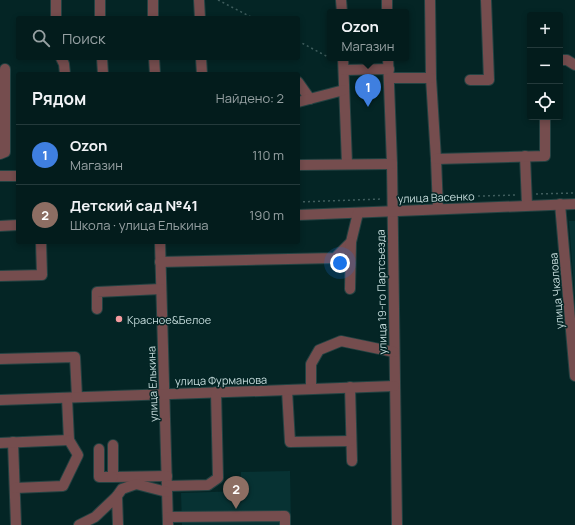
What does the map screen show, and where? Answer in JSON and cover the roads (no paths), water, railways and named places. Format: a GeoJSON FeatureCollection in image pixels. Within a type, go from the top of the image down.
{"type":"FeatureCollection","features":[{"type":"Feature","properties":{"kind":"street"},"geometry":{"type":"LineString","coordinates":[[56,0],[56,16]]}},
{"type":"Feature","properties":{"kind":"street"},"geometry":{"type":"LineString","coordinates":[[100,0],[100,16]]}},
{"type":"Feature","properties":{"kind":"street"},"geometry":{"type":"LineString","coordinates":[[153,0],[153,16]]}},
{"type":"Feature","properties":{"kind":"street"},"geometry":{"type":"LineString","coordinates":[[199,0],[200,16]]}},
{"type":"Feature","properties":{"kind":"street"},"geometry":{"type":"LineString","coordinates":[[430,0],[431,78],[438,210]]}},
{"type":"Feature","properties":{"kind":"street"},"geometry":{"type":"LineString","coordinates":[[470,80],[489,80],[486,0]]}},
{"type":"Feature","properties":{"kind":"street"},"geometry":{"type":"LineString","coordinates":[[62,60],[65,72]]}},
{"type":"Feature","properties":{"kind":"street"},"geometry":{"type":"LineString","coordinates":[[102,60],[103,72]]}},
{"type":"Feature","properties":{"kind":"street"},"geometry":{"type":"LineString","coordinates":[[154,60],[155,72]]}},
{"type":"Feature","properties":{"kind":"street"},"geometry":{"type":"LineString","coordinates":[[201,60],[202,72]]}},
{"type":"Feature","properties":{"kind":"street"},"geometry":{"type":"LineString","coordinates":[[563,60],[567,60],[575,65]]}},
{"type":"Feature","properties":{"kind":"street"},"geometry":{"type":"LineString","coordinates":[[343,61],[347,164]]}},
{"type":"Feature","properties":{"kind":"street","name":"улица 19-го Партсъезда"},"geometry":{"type":"LineString","coordinates":[[388,61],[392,164],[397,525]]}},
{"type":"Feature","properties":{"kind":"street"},"geometry":{"type":"LineString","coordinates":[[0,154],[5,152],[5,68]]}},
{"type":"Feature","properties":{"kind":"street"},"geometry":{"type":"LineString","coordinates":[[344,70],[431,78]]}},
{"type":"Feature","properties":{"kind":"street"},"geometry":{"type":"LineString","coordinates":[[300,85],[310,99]]}},
{"type":"Feature","properties":{"kind":"street"},"geometry":{"type":"LineString","coordinates":[[300,102],[344,90]]}},
{"type":"Feature","properties":{"kind":"street"},"geometry":{"type":"LineString","coordinates":[[436,159],[545,156],[545,120]]}},
{"type":"Feature","properties":{"kind":"street"},"geometry":{"type":"LineString","coordinates":[[526,156],[527,205]]}},
{"type":"Feature","properties":{"kind":"street"},"geometry":{"type":"LineString","coordinates":[[300,165],[392,164]]}},
{"type":"Feature","properties":{"kind":"street"},"geometry":{"type":"LineString","coordinates":[[0,176],[16,176]]}},
{"type":"Feature","properties":{"kind":"street","name":"улица Чкалова"},"geometry":{"type":"LineString","coordinates":[[560,204],[575,376]]}},
{"type":"Feature","properties":{"kind":"street","name":"улица Васенко"},"geometry":{"type":"LineString","coordinates":[[300,215],[575,204]]}},
{"type":"Feature","properties":{"kind":"street"},"geometry":{"type":"LineString","coordinates":[[350,289],[351,242],[358,213]]}},
{"type":"Feature","properties":{"kind":"street"},"geometry":{"type":"LineString","coordinates":[[0,226],[16,225]]}},
{"type":"Feature","properties":{"kind":"street"},"geometry":{"type":"LineString","coordinates":[[160,262],[335,258],[351,242]]}},
{"type":"Feature","properties":{"kind":"street"},"geometry":{"type":"LineString","coordinates":[[0,276],[42,275],[41,244]]}},
{"type":"Feature","properties":{"kind":"street","name":"улица Елькина"},"geometry":{"type":"LineString","coordinates":[[160,244],[168,521]]}},
{"type":"Feature","properties":{"kind":"street"},"geometry":{"type":"LineString","coordinates":[[97,309],[97,292],[161,289]]}},
{"type":"Feature","properties":{"kind":"street"},"geometry":{"type":"LineString","coordinates":[[311,389],[311,364],[319,350],[341,341],[394,352]]}},
{"type":"Feature","properties":{"kind":"street"},"geometry":{"type":"LineString","coordinates":[[0,361],[75,357],[69,440],[78,455],[63,486],[15,488]]}},
{"type":"Feature","properties":{"kind":"street","name":"улица Фурманова"},"geometry":{"type":"LineString","coordinates":[[0,400],[394,386]]}},
{"type":"Feature","properties":{"kind":"street"},"geometry":{"type":"LineString","coordinates":[[350,387],[352,461]]}},
{"type":"Feature","properties":{"kind":"street"},"geometry":{"type":"LineString","coordinates":[[287,390],[290,442],[351,441]]}},
{"type":"Feature","properties":{"kind":"street"},"geometry":{"type":"LineString","coordinates":[[79,525],[96,517],[122,489],[136,484],[208,485],[218,478],[216,392]]}},
{"type":"Feature","properties":{"kind":"street"},"geometry":{"type":"LineString","coordinates":[[0,443],[69,440]]}},
{"type":"Feature","properties":{"kind":"street"},"geometry":{"type":"LineString","coordinates":[[13,442],[16,525]]}},
{"type":"Feature","properties":{"kind":"street"},"geometry":{"type":"LineString","coordinates":[[113,444],[113,477]]}},
{"type":"Feature","properties":{"kind":"street"},"geometry":{"type":"LineString","coordinates":[[99,449],[99,477],[113,477],[167,485]]}},
{"type":"Feature","properties":{"kind":"street"},"geometry":{"type":"LineString","coordinates":[[117,496],[118,525]]}},
{"type":"Feature","properties":{"kind":"street"},"geometry":{"type":"LineString","coordinates":[[168,521],[213,521],[285,516],[285,525]]}},
{"type":"Feature","properties":{"kind":"place","name":"Ozon"},"geometry":{"type":"Point","coordinates":[368,107]}},
{"type":"Feature","properties":{"kind":"place","name":"Красное&Белое"},"geometry":{"type":"Point","coordinates":[119,319]}},
{"type":"Feature","properties":{"kind":"place","name":"Детский сад №41"},"geometry":{"type":"Point","coordinates":[236,509]}}]}
